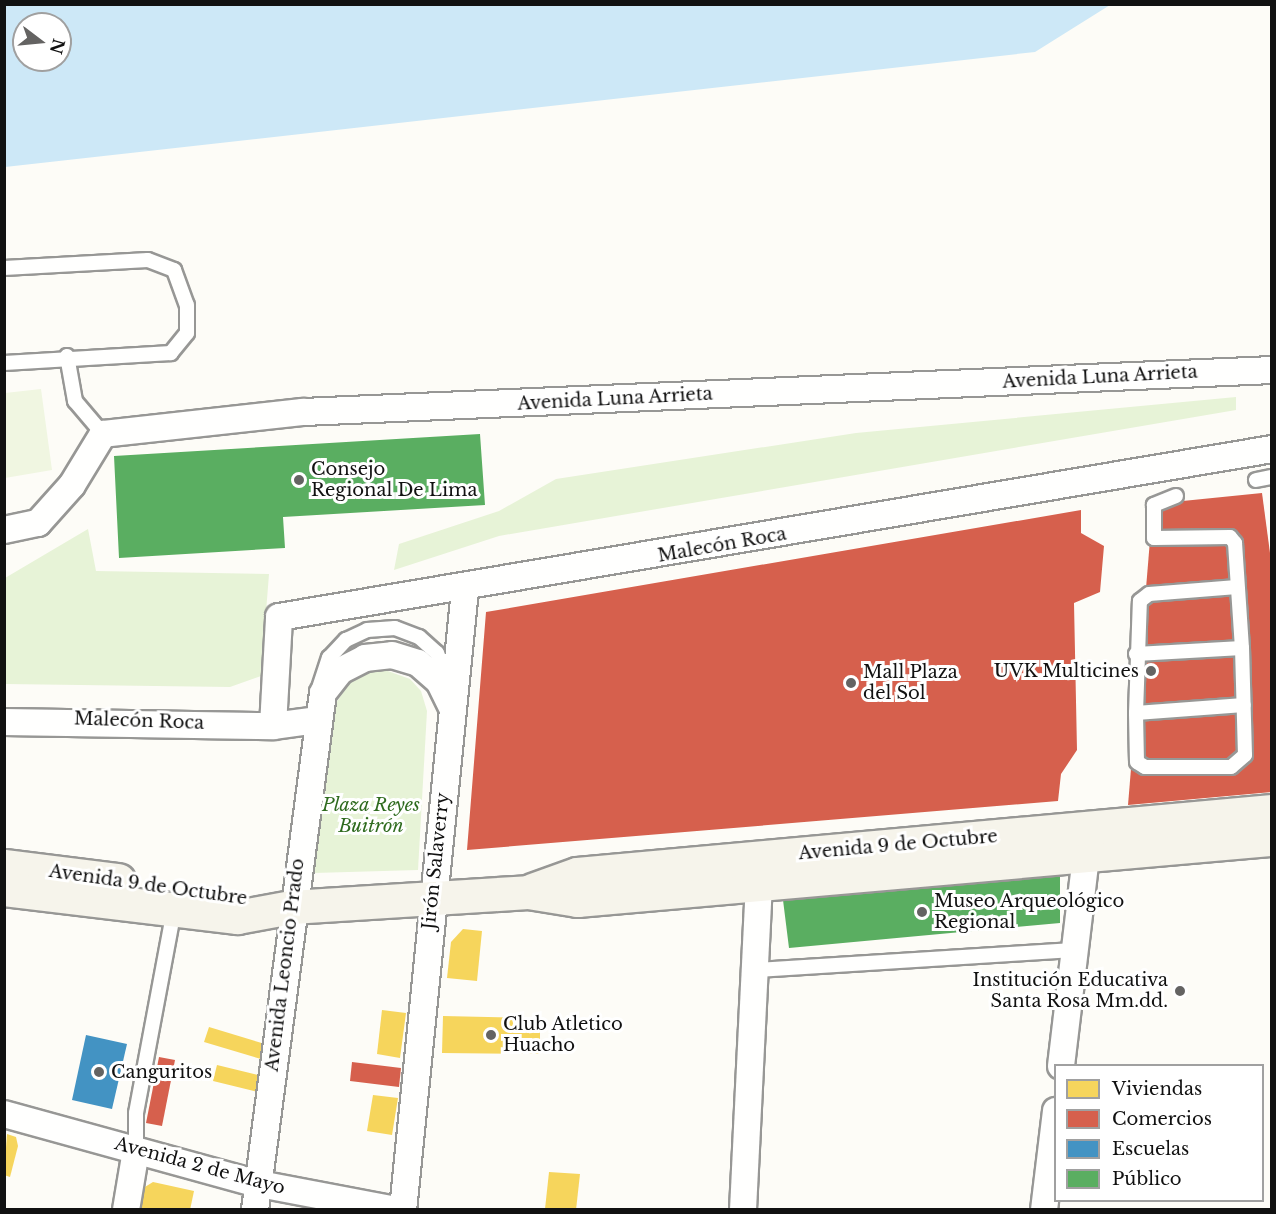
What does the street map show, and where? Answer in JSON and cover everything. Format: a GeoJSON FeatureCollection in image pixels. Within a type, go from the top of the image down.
{"type":"FeatureCollection","features":[{"type":"Feature","properties":{"kind":"street","name":"Avenida Luna Arrieta"},"geometry":{"type":"LineString","coordinates":[[103,434],[303,412],[1272,370]]}},
{"type":"Feature","properties":{"kind":"street"},"geometry":{"type":"LineString","coordinates":[[4,530],[38,523],[72,485],[103,434]]}},
{"type":"Feature","properties":{"kind":"street","name":"Malecón Roca"},"geometry":{"type":"LineString","coordinates":[[273,726],[279,617],[465,590],[1272,449]]}},
{"type":"Feature","properties":{"kind":"street","name":"Jirón Salaverry"},"geometry":{"type":"LineString","coordinates":[[403,1209],[451,706],[465,590]]}},
{"type":"Feature","properties":{"kind":"street"},"geometry":{"type":"LineString","coordinates":[[317,720],[323,693],[340,671],[365,658],[392,655],[418,663],[439,681],[451,706]]}},
{"type":"Feature","properties":{"kind":"street","name":"Malecón Roca"},"geometry":{"type":"LineString","coordinates":[[4,722],[273,726],[317,720]]}},
{"type":"Feature","properties":{"kind":"street","name":"Avenida Leoncio Prado"},"geometry":{"type":"LineString","coordinates":[[255,1209],[291,907],[317,720]]}},
{"type":"Feature","properties":{"kind":"street","name":"Avenida 9 de Octubre"},"geometry":{"type":"LineString","coordinates":[[4,889],[237,917],[291,907],[528,892],[577,874],[760,870],[1088,840],[1272,811]]}},
{"type":"Feature","properties":{"kind":"street","name":"Avenida 9 de Octubre"},"geometry":{"type":"LineString","coordinates":[[1088,840],[1272,839]]}},
{"type":"Feature","properties":{"kind":"street"},"geometry":{"type":"LineString","coordinates":[[1061,1064],[1088,840]]}},
{"type":"Feature","properties":{"kind":"street","name":"Avenida 9 de Octubre"},"geometry":{"type":"LineString","coordinates":[[4,866],[239,895],[291,907]]}},
{"type":"Feature","properties":{"kind":"street"},"geometry":{"type":"LineString","coordinates":[[742,1209],[760,870]]}},
{"type":"Feature","properties":{"kind":"street","name":"Avenida 2 de Mayo"},"geometry":{"type":"LineString","coordinates":[[4,1114],[259,1184],[397,1209]]}},
{"type":"Feature","properties":{"kind":"street"},"geometry":{"type":"LineString","coordinates":[[1044,1209],[1054,1127]]}},
{"type":"Feature","properties":{"kind":"street"},"geometry":{"type":"LineString","coordinates":[[126,1209],[136,1150]]}},
{"type":"Feature","properties":{"kind":"lane"},"geometry":{"type":"LineString","coordinates":[[4,268],[148,260],[174,270],[186,305],[186,333],[171,353],[67,356],[4,363]]}},
{"type":"Feature","properties":{"kind":"lane"},"geometry":{"type":"LineString","coordinates":[[67,356],[75,401],[103,434]]}},
{"type":"Feature","properties":{"kind":"lane"},"geometry":{"type":"LineString","coordinates":[[1256,480],[1272,477]]}},
{"type":"Feature","properties":{"kind":"lane"},"geometry":{"type":"LineString","coordinates":[[1176,496],[1154,505],[1154,538],[1230,537],[1235,543],[1242,648],[1245,755],[1231,767],[1144,768],[1137,762],[1136,654],[1140,601],[1149,594],[1237,587]]}},
{"type":"Feature","properties":{"kind":"lane"},"geometry":{"type":"LineString","coordinates":[[1136,654],[1242,648]]}},
{"type":"Feature","properties":{"kind":"lane"},"geometry":{"type":"LineString","coordinates":[[1136,712],[1244,705]]}},
{"type":"Feature","properties":{"kind":"lane"},"geometry":{"type":"LineString","coordinates":[[136,1150],[136,1113],[174,910]]}},
{"type":"Feature","properties":{"kind":"lane"},"geometry":{"type":"LineString","coordinates":[[756,970],[1074,950]]}},
{"type":"Feature","properties":{"kind":"green space"},"geometry":{"type":"Polygon","coordinates":[[[41,389],[52,470],[5,478],[5,393],[41,389]]]}},
{"type":"Feature","properties":{"kind":"green space"},"geometry":{"type":"Polygon","coordinates":[[[1236,397],[1236,410],[499,536],[394,570],[399,544],[499,511],[556,479],[856,433],[1236,397]]]}},
{"type":"Feature","properties":{"kind":"green space"},"geometry":{"type":"Polygon","coordinates":[[[88,529],[96,571],[269,574],[261,676],[230,687],[5,684],[5,578],[88,529]]]}},
{"type":"Feature","properties":{"kind":"green space","name":"Plaza Reyes Buitrón"},"geometry":{"type":"Polygon","coordinates":[[[385,670],[410,679],[421,691],[427,711],[418,870],[314,873],[336,703],[357,672],[385,670]]]}},
{"type":"Feature","properties":{"kind":"water"},"geometry":{"type":"Polygon","coordinates":[[[5,4],[1110,5],[1035,52],[5,167],[5,4]]]}},
{"type":"Feature","properties":{"kind":"building: Viviendas"},"geometry":{"type":"Polygon","coordinates":[[[463,929],[482,931],[477,981],[447,978],[451,942],[463,929]]]}},
{"type":"Feature","properties":{"kind":"building: Viviendas"},"geometry":{"type":"Polygon","coordinates":[[[382,1010],[406,1013],[400,1058],[377,1054],[382,1010]]]}},
{"type":"Feature","properties":{"kind":"building: Viviendas","name":"Club Atletico Huacho"},"geometry":{"type":"Polygon","coordinates":[[[443,1016],[540,1018],[540,1054],[442,1053],[443,1016]]]}},
{"type":"Feature","properties":{"kind":"building: Viviendas"},"geometry":{"type":"Polygon","coordinates":[[[209,1027],[265,1044],[261,1059],[204,1042],[209,1027]]]}},
{"type":"Feature","properties":{"kind":"building: Viviendas"},"geometry":{"type":"Polygon","coordinates":[[[217,1065],[262,1076],[258,1092],[213,1081],[217,1065]]]}},
{"type":"Feature","properties":{"kind":"building: Viviendas"},"geometry":{"type":"Polygon","coordinates":[[[373,1095],[398,1098],[392,1135],[367,1131],[373,1095]]]}},
{"type":"Feature","properties":{"kind":"building: Viviendas"},"geometry":{"type":"Polygon","coordinates":[[[7,1134],[16,1137],[18,1146],[10,1177],[4,1175],[7,1134]]]}},
{"type":"Feature","properties":{"kind":"building: Viviendas"},"geometry":{"type":"Polygon","coordinates":[[[549,1172],[580,1174],[576,1210],[545,1209],[549,1172]]]}},
{"type":"Feature","properties":{"kind":"building: Viviendas"},"geometry":{"type":"Polygon","coordinates":[[[153,1182],[194,1191],[190,1210],[135,1210],[140,1190],[153,1182]]]}},
{"type":"Feature","properties":{"kind":"building: Comercios"},"geometry":{"type":"Polygon","coordinates":[[[1262,493],[1272,568],[1272,792],[1128,805],[1153,504],[1262,493]]]}},
{"type":"Feature","properties":{"kind":"building: Comercios"},"geometry":{"type":"Polygon","coordinates":[[[1081,510],[1081,533],[1104,546],[1100,592],[1074,603],[1077,750],[1061,774],[1058,801],[467,850],[486,612],[1081,510]]]}},
{"type":"Feature","properties":{"kind":"building: Comercios"},"geometry":{"type":"Polygon","coordinates":[[[159,1057],[175,1060],[162,1126],[146,1123],[159,1057]]]}},
{"type":"Feature","properties":{"kind":"building: Comercios"},"geometry":{"type":"Polygon","coordinates":[[[352,1062],[401,1068],[399,1087],[350,1081],[352,1062]]]}},
{"type":"Feature","properties":{"kind":"building: Escuelas","name":"Canguritos"},"geometry":{"type":"Polygon","coordinates":[[[86,1035],[127,1044],[112,1109],[72,1100],[86,1035]]]}},
{"type":"Feature","properties":{"kind":"building: Público","name":"Consejo Regional De Lima"},"geometry":{"type":"Polygon","coordinates":[[[480,434],[485,505],[283,517],[285,548],[119,558],[114,456],[480,434]]]}},
{"type":"Feature","properties":{"kind":"building: Público","name":"Museo Arqueológico Regional"},"geometry":{"type":"Polygon","coordinates":[[[1060,875],[1060,923],[789,948],[783,900],[1060,875]]]}},
{"type":"Feature","properties":{"kind":"place","name":"Consejo Regional De Lima"},"geometry":{"type":"Point","coordinates":[299,480]}},
{"type":"Feature","properties":{"kind":"place","name":"UVK Multicines"},"geometry":{"type":"Point","coordinates":[1151,671]}},
{"type":"Feature","properties":{"kind":"place","name":"Mall Plaza del Sol"},"geometry":{"type":"Point","coordinates":[851,683]}},
{"type":"Feature","properties":{"kind":"place","name":"Museo Arqueológico Regional"},"geometry":{"type":"Point","coordinates":[922,912]}},
{"type":"Feature","properties":{"kind":"place","name":"Institución Educativa Santa Rosa Mm.dd."},"geometry":{"type":"Point","coordinates":[1180,991]}},
{"type":"Feature","properties":{"kind":"place","name":"Club Atletico Huacho"},"geometry":{"type":"Point","coordinates":[491,1035]}},
{"type":"Feature","properties":{"kind":"place","name":"Canguritos"},"geometry":{"type":"Point","coordinates":[99,1072]}}]}
